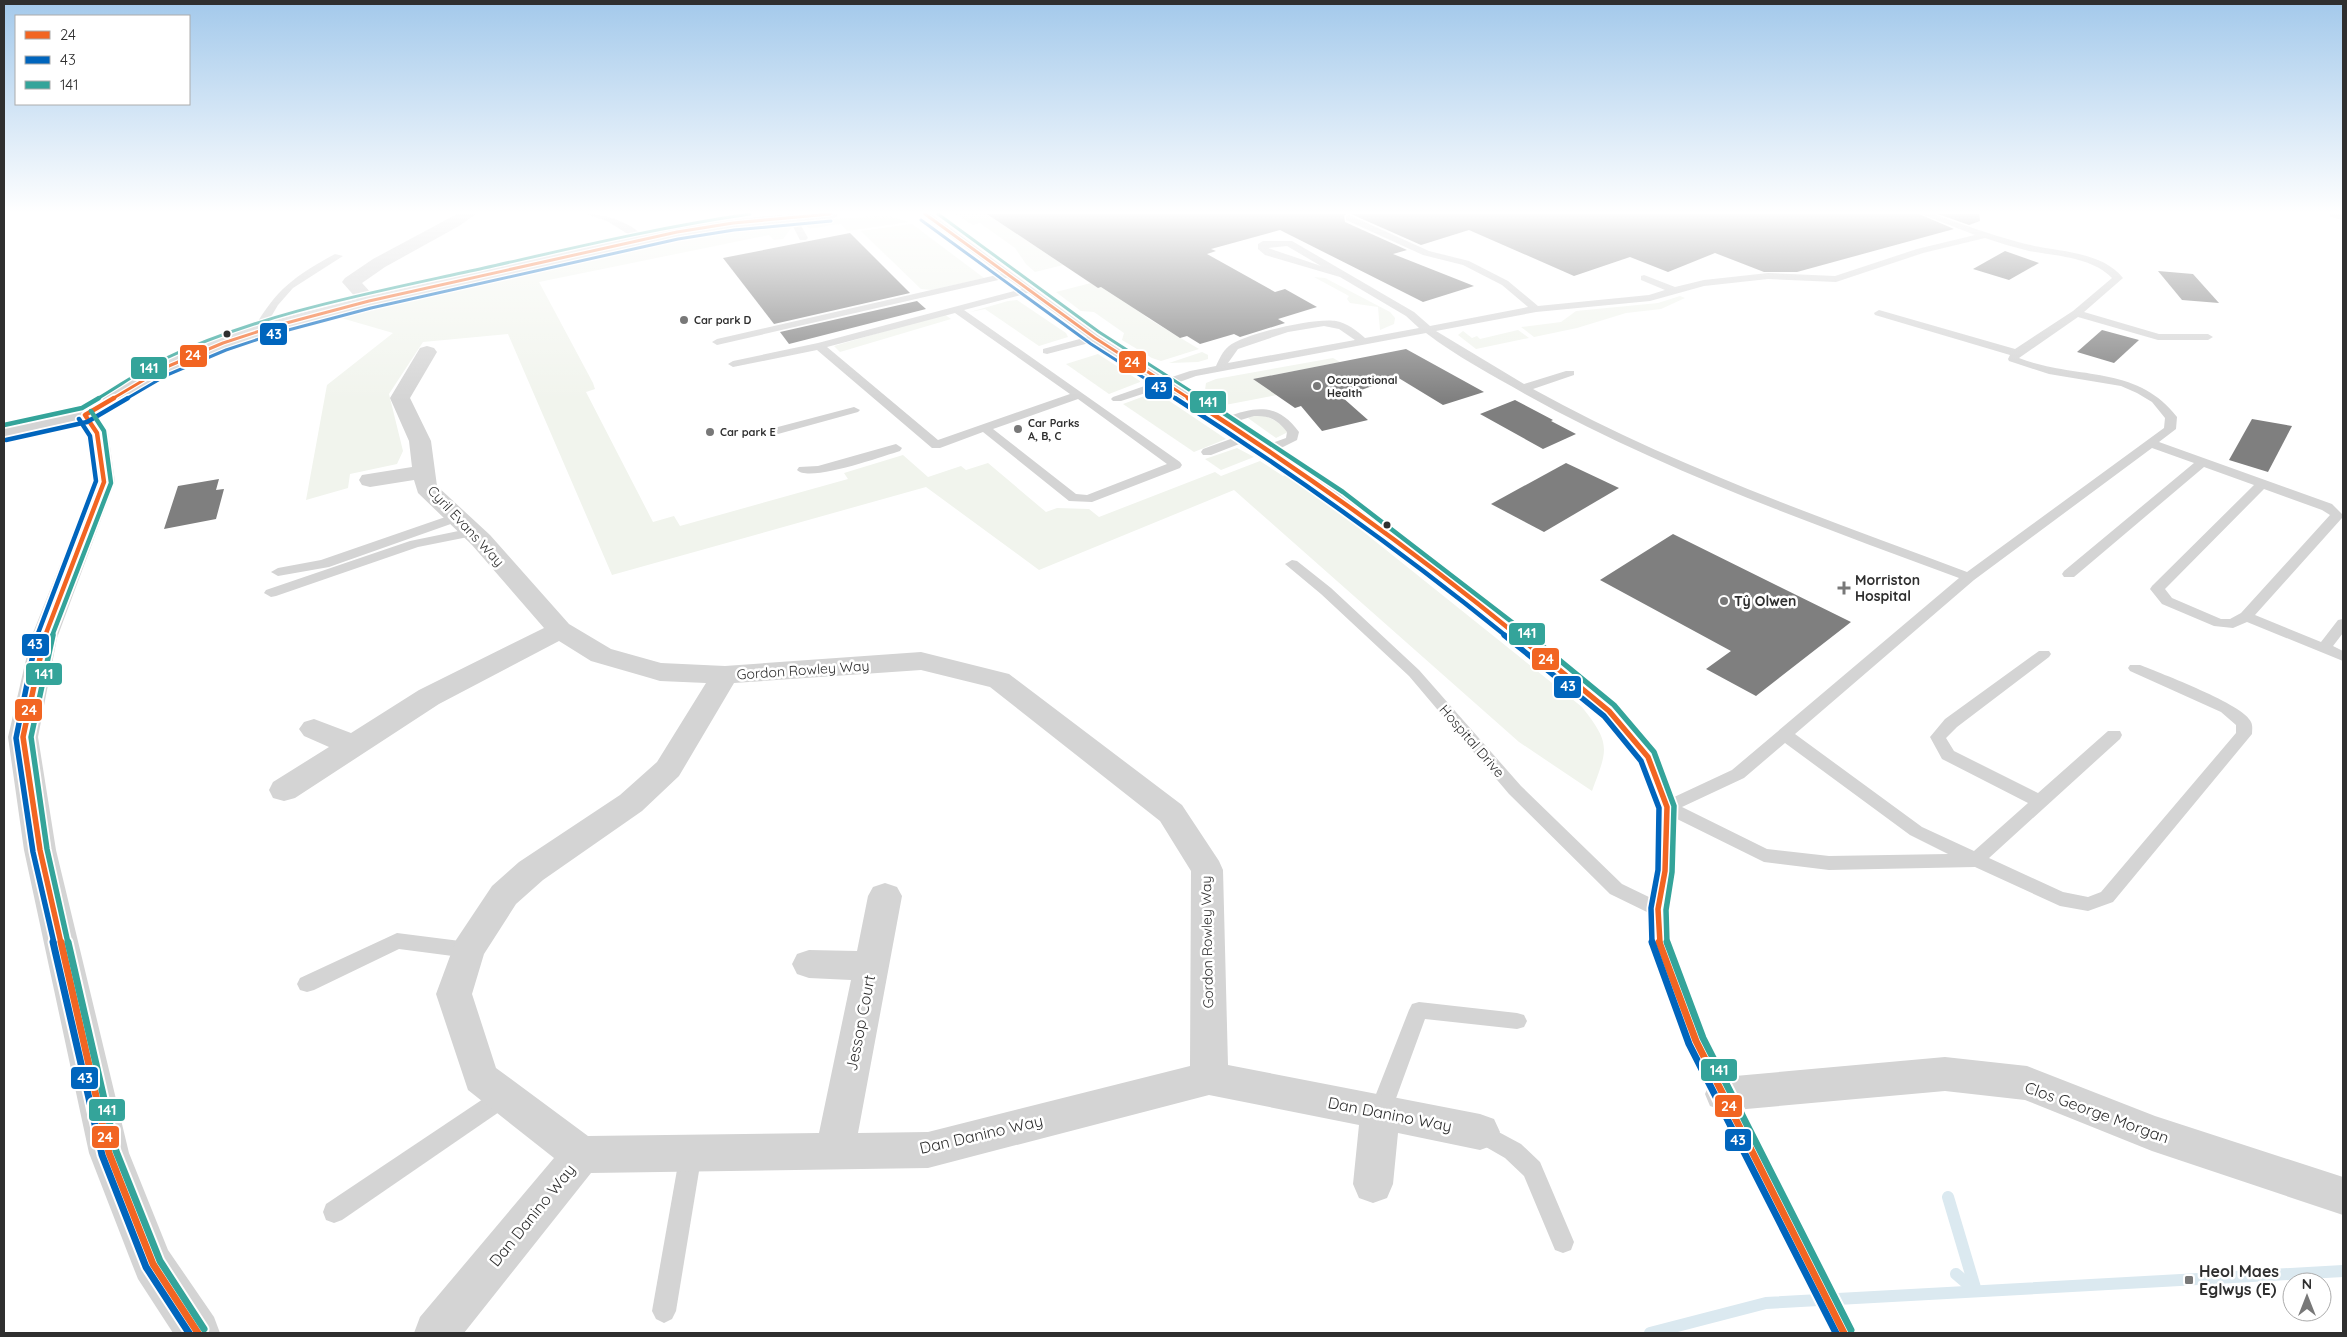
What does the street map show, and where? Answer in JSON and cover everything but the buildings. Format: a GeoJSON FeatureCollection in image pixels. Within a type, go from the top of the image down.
{"type":"FeatureCollection","features":[{"type":"Feature","properties":{"kind":"street"},"geometry":{"type":"LineString","coordinates":[[359,276],[351,282],[369,301]]}},
{"type":"Feature","properties":{"kind":"street"},"geometry":{"type":"LineString","coordinates":[[4,433],[86,415],[164,368],[223,343],[369,301],[477,276]]}},
{"type":"Feature","properties":{"kind":"street","name":"Cyril Evans Way"},"geometry":{"type":"LineString","coordinates":[[426,352],[400,398],[420,442],[426,488],[465,525],[560,630],[601,655],[660,672],[725,675]]}},
{"type":"Feature","properties":{"kind":"street"},"geometry":{"type":"LineString","coordinates":[[86,415],[98,432],[104,482],[44,638],[23,737],[40,850],[109,1153],[153,1264],[198,1333]]}},
{"type":"Feature","properties":{"kind":"street"},"geometry":{"type":"LineString","coordinates":[[370,480],[424,472]]}},
{"type":"Feature","properties":{"kind":"street"},"geometry":{"type":"LineString","coordinates":[[284,790],[429,697],[560,630]]}},
{"type":"Feature","properties":{"kind":"street","name":"Gordon Rowley Way"},"geometry":{"type":"LineString","coordinates":[[581,1155],[481,1078],[454,994],[468,950],[504,895],[531,872],[632,803],[668,769],[725,675],[920,661],[999,680],[1171,813],[1207,870],[1209,1078]]}},
{"type":"Feature","properties":{"kind":"street"},"geometry":{"type":"LineString","coordinates":[[314,729],[353,746]]}},
{"type":"Feature","properties":{"kind":"street","name":"Jessop Court"},"geometry":{"type":"LineString","coordinates":[[835,1150],[885,896]]}},
{"type":"Feature","properties":{"kind":"street"},"geometry":{"type":"LineString","coordinates":[[809,964],[872,966]]}},
{"type":"Feature","properties":{"kind":"street","name":"Clos George Morgan"},"geometry":{"type":"LineString","coordinates":[[1724,1094],[1945,1074],[2026,1084],[2152,1133],[2343,1196]]}},
{"type":"Feature","properties":{"kind":"street","name":"Dan Danino Way"},"geometry":{"type":"LineString","coordinates":[[436,1333],[581,1155],[928,1150],[1209,1078],[1480,1132]]}},
{"type":"Feature","properties":{"kind":"street"},"geometry":{"type":"LineString","coordinates":[[1373,1184],[1380,1112]]}},
{"type":"Feature","properties":{"kind":"lane"},"geometry":{"type":"LineString","coordinates":[[257,332],[269,310],[283,291],[302,276]]}},
{"type":"Feature","properties":{"kind":"lane"},"geometry":{"type":"LineString","coordinates":[[717,342],[1003,276]]}},
{"type":"Feature","properties":{"kind":"lane"},"geometry":{"type":"LineString","coordinates":[[1011,276],[1095,338],[1249,436],[1338,498],[1479,605],[1609,711],[1648,757],[1667,807],[1665,870],[1658,909],[1659,941],[1696,1041],[1844,1333]]}},
{"type":"Feature","properties":{"kind":"lane"},"geometry":{"type":"LineString","coordinates":[[1343,276],[1410,314],[1426,330],[1523,388],[1603,431],[1712,480],[1968,577]]}},
{"type":"Feature","properties":{"kind":"lane"},"geometry":{"type":"LineString","coordinates":[[1492,276],[1505,283],[1536,309]]}},
{"type":"Feature","properties":{"kind":"lane"},"geometry":{"type":"LineString","coordinates":[[1117,399],[1194,374],[1536,309],[1650,298],[1704,283],[1764,276]]}},
{"type":"Feature","properties":{"kind":"lane"},"geometry":{"type":"LineString","coordinates":[[1777,276],[1836,279],[1844,276]]}},
{"type":"Feature","properties":{"kind":"lane"},"geometry":{"type":"LineString","coordinates":[[1667,807],[1738,774],[1968,577],[2170,429],[2171,417],[2155,400],[2112,381],[2040,370],[2013,359],[2016,353],[2077,313],[2118,278],[2117,276]]}},
{"type":"Feature","properties":{"kind":"lane"},"geometry":{"type":"LineString","coordinates":[[1644,278],[1674,290]]}},
{"type":"Feature","properties":{"kind":"lane"},"geometry":{"type":"LineString","coordinates":[[733,364],[818,346],[1029,290]]}},
{"type":"Feature","properties":{"kind":"lane"},"geometry":{"type":"LineString","coordinates":[[956,309],[1176,465],[1088,499],[1073,498],[984,428]]}},
{"type":"Feature","properties":{"kind":"lane"},"geometry":{"type":"LineString","coordinates":[[1879,313],[2016,353]]}},
{"type":"Feature","properties":{"kind":"lane"},"geometry":{"type":"LineString","coordinates":[[2077,313],[2158,337],[2208,337]]}},
{"type":"Feature","properties":{"kind":"lane"},"geometry":{"type":"LineString","coordinates":[[1220,369],[1226,354],[1234,347],[1315,322],[1336,324],[1350,330],[1364,342]]}},
{"type":"Feature","properties":{"kind":"lane"},"geometry":{"type":"LineString","coordinates":[[1047,351],[1095,338]]}},
{"type":"Feature","properties":{"kind":"lane"},"geometry":{"type":"LineString","coordinates":[[818,346],[936,445],[1079,395]]}},
{"type":"Feature","properties":{"kind":"lane"},"geometry":{"type":"LineString","coordinates":[[1523,388],[1570,373]]}},
{"type":"Feature","properties":{"kind":"lane"},"geometry":{"type":"LineString","coordinates":[[778,430],[854,410]]}},
{"type":"Feature","properties":{"kind":"lane"},"geometry":{"type":"LineString","coordinates":[[1225,421],[1250,411],[1261,410],[1272,413],[1288,423],[1294,432],[1290,440],[1268,449]]}},
{"type":"Feature","properties":{"kind":"lane"},"geometry":{"type":"LineString","coordinates":[[1207,452],[1249,436]]}},
{"type":"Feature","properties":{"kind":"lane"},"geometry":{"type":"LineString","coordinates":[[2150,443],[2338,512],[2246,616],[2232,624],[2219,623],[2167,601],[2157,589],[2261,485]]}},
{"type":"Feature","properties":{"kind":"lane"},"geometry":{"type":"LineString","coordinates":[[803,470],[818,470],[896,448]]}},
{"type":"Feature","properties":{"kind":"lane"},"geometry":{"type":"LineString","coordinates":[[2069,574],[2202,462]]}},
{"type":"Feature","properties":{"kind":"lane"},"geometry":{"type":"LineString","coordinates":[[278,572],[324,564],[465,525]]}},
{"type":"Feature","properties":{"kind":"lane"},"geometry":{"type":"LineString","coordinates":[[270,593],[465,525]]}},
{"type":"Feature","properties":{"kind":"lane","name":"Hospital Drive"},"geometry":{"type":"LineString","coordinates":[[1292,564],[1326,591],[1414,673],[1515,790],[1616,889],[1658,909]]}},
{"type":"Feature","properties":{"kind":"lane"},"geometry":{"type":"LineString","coordinates":[[2246,616],[2343,656]]}},
{"type":"Feature","properties":{"kind":"lane"},"geometry":{"type":"LineString","coordinates":[[2324,648],[2343,624]]}},
{"type":"Feature","properties":{"kind":"lane"},"geometry":{"type":"LineString","coordinates":[[2041,802],[1948,755],[1938,737],[1951,723],[2044,654]]}},
{"type":"Feature","properties":{"kind":"lane"},"geometry":{"type":"LineString","coordinates":[[1784,734],[1916,832],[2060,899],[2088,904],[2107,897],[2244,734],[2244,723],[2226,708],[2135,668]]}},
{"type":"Feature","properties":{"kind":"lane"},"geometry":{"type":"LineString","coordinates":[[1667,807],[1764,855],[1828,863],[1975,860],[2114,735]]}},
{"type":"Feature","properties":{"kind":"lane"},"geometry":{"type":"LineString","coordinates":[[308,984],[397,941],[468,950]]}},
{"type":"Feature","properties":{"kind":"lane"},"geometry":{"type":"LineString","coordinates":[[1380,1112],[1419,1010],[1517,1021]]}},
{"type":"Feature","properties":{"kind":"lane"},"geometry":{"type":"LineString","coordinates":[[334,1212],[505,1096]]}},
{"type":"Feature","properties":{"kind":"lane"},"geometry":{"type":"LineString","coordinates":[[1480,1132],[1513,1150],[1532,1169],[1563,1242]]}},
{"type":"Feature","properties":{"kind":"lane"},"geometry":{"type":"LineString","coordinates":[[664,1311],[691,1153]]}},
{"type":"Feature","properties":{"kind":"shaded area"},"geometry":{"type":"Polygon","coordinates":[[[514,276],[566,276],[539,282],[593,383],[595,389],[586,392],[653,522],[674,516],[680,526],[848,479],[844,473],[903,455],[928,477],[961,466],[966,470],[988,463],[1046,512],[1057,508],[1089,509],[1099,517],[1215,472],[1221,476],[1260,461],[1283,476],[1290,473],[1582,707],[1598,730],[1604,747],[1604,755],[1592,791],[1519,742],[1234,490],[1039,570],[926,487],[612,575],[508,334],[423,342],[389,394],[403,451],[397,464],[350,474],[348,488],[306,500],[327,385],[393,333],[331,315],[445,293],[514,276]]]}},
{"type":"Feature","properties":{"kind":"shaded area"},"geometry":{"type":"Polygon","coordinates":[[[908,276],[982,276],[984,278],[932,290],[921,289],[908,276]]]}},
{"type":"Feature","properties":{"kind":"shaded area"},"geometry":{"type":"Polygon","coordinates":[[[1314,277],[1325,278],[1390,312],[1395,318],[1394,324],[1380,330],[1378,307],[1350,303],[1347,299],[1349,296],[1314,277]]]}},
{"type":"Feature","properties":{"kind":"shaded area"},"geometry":{"type":"Polygon","coordinates":[[[1091,283],[1098,288],[1106,286],[1149,319],[1199,349],[1161,361],[1152,358],[1122,340],[1124,333],[1094,312],[1081,311],[1056,292],[1091,283]]]}},
{"type":"Feature","properties":{"kind":"shaded area"},"geometry":{"type":"Polygon","coordinates":[[[1680,296],[1685,298],[1661,309],[1626,313],[1577,328],[1534,337],[1521,327],[1561,322],[1576,311],[1658,303],[1680,296]]]}},
{"type":"Feature","properties":{"kind":"shaded area"},"geometry":{"type":"Polygon","coordinates":[[[1017,300],[1066,333],[1068,337],[1039,346],[985,309],[970,312],[1017,300]]]}},
{"type":"Feature","properties":{"kind":"shaded area"},"geometry":{"type":"Polygon","coordinates":[[[944,314],[951,319],[840,352],[834,346],[944,314]]]}},
{"type":"Feature","properties":{"kind":"shaded area"},"geometry":{"type":"Polygon","coordinates":[[[1518,330],[1529,338],[1476,349],[1458,335],[1463,331],[1472,338],[1477,336],[1480,339],[1518,330]]]}},
{"type":"Feature","properties":{"kind":"shaded area"},"geometry":{"type":"Polygon","coordinates":[[[1202,352],[1208,355],[1208,359],[1198,362],[1169,363],[1202,352]]]}},
{"type":"Feature","properties":{"kind":"shaded area"},"geometry":{"type":"Polygon","coordinates":[[[1098,354],[1140,382],[1109,394],[1066,364],[1098,354]]]}},
{"type":"Feature","properties":{"kind":"shaded area"},"geometry":{"type":"Polygon","coordinates":[[[1333,358],[1340,362],[1254,379],[1277,395],[1225,405],[1205,390],[1206,383],[1216,379],[1333,358]]]}},
{"type":"Feature","properties":{"kind":"shaded area"},"geometry":{"type":"Polygon","coordinates":[[[1150,394],[1159,394],[1226,439],[1194,452],[1123,404],[1150,394]]]}},
{"type":"Feature","properties":{"kind":"shaded area"},"geometry":{"type":"Polygon","coordinates":[[[1257,414],[1274,420],[1288,432],[1276,438],[1248,418],[1257,414]]]}},
{"type":"Feature","properties":{"kind":"shaded area"},"geometry":{"type":"Polygon","coordinates":[[[1237,448],[1254,457],[1221,470],[1205,459],[1237,448]]]}},
{"type":"Feature","properties":{"kind":"waterway"},"geometry":{"type":"LineString","coordinates":[[1948,1197],[1976,1291],[1956,1274]]}},
{"type":"Feature","properties":{"kind":"waterway"},"geometry":{"type":"LineString","coordinates":[[1650,1333],[1766,1303],[2343,1271]]}},
{"type":"Feature","properties":{"kind":"transit line","name":"141"},"geometry":{"type":"LineString","coordinates":[[4,425],[82,408],[161,361],[220,336],[273,319],[367,294],[446,276]]}},
{"type":"Feature","properties":{"kind":"transit line","name":"24"},"geometry":{"type":"LineString","coordinates":[[198,1333],[153,1264],[109,1153],[40,850],[23,737],[44,638],[104,482],[97,433],[85,415],[164,368],[223,343],[275,326],[369,301],[479,276]]}},
{"type":"Feature","properties":{"kind":"transit line","name":"43"},"geometry":{"type":"LineString","coordinates":[[6,440],[87,422],[167,375],[226,350],[277,333],[371,308],[512,276]]}},
{"type":"Feature","properties":{"kind":"transit line","name":"43"},"geometry":{"type":"LineString","coordinates":[[998,276],[1091,344],[1264,455],[1334,504],[1482,617],[1604,716],[1641,761],[1659,808],[1658,870],[1651,908],[1652,944],[1689,1044],[1836,1333]]}},
{"type":"Feature","properties":{"kind":"transit line","name":"24"},"geometry":{"type":"LineString","coordinates":[[1011,276],[1095,338],[1268,449],[1338,498],[1487,611],[1609,711],[1648,757],[1667,807],[1665,871],[1658,909],[1659,941],[1696,1041],[1844,1333]]}},
{"type":"Feature","properties":{"kind":"transit line","name":"141"},"geometry":{"type":"LineString","coordinates":[[1023,276],[1099,332],[1272,443],[1343,492],[1492,605],[1614,705],[1654,752],[1674,806],[1672,872],[1666,910],[1666,940],[1703,1038],[1851,1330]]}},
{"type":"Feature","properties":{"kind":"transit line","name":"141"},"geometry":{"type":"LineString","coordinates":[[91,411],[104,431],[111,483],[51,640],[31,737],[47,849],[116,1151],[160,1261],[204,1329]]}},
{"type":"Feature","properties":{"kind":"transit line","name":"43"},"geometry":{"type":"LineString","coordinates":[[79,419],[90,436],[96,481],[37,636],[16,738],[33,852],[102,1155],[146,1267],[189,1333]]}},
{"type":"Feature","properties":{"kind":"place","name":"Car park D"},"geometry":{"type":"Point","coordinates":[684,320]}},
{"type":"Feature","properties":{"kind":"place","name":"Occupational Health"},"geometry":{"type":"Point","coordinates":[1317,386]}},
{"type":"Feature","properties":{"kind":"place","name":"Car Parks A, B, C"},"geometry":{"type":"Point","coordinates":[1018,429]}},
{"type":"Feature","properties":{"kind":"place","name":"Car park E"},"geometry":{"type":"Point","coordinates":[710,432]}},
{"type":"Feature","properties":{"kind":"place","name":"Morriston Hospital"},"geometry":{"type":"Point","coordinates":[1844,588]}},
{"type":"Feature","properties":{"kind":"place","name":"Tŷ Olwen"},"geometry":{"type":"Point","coordinates":[1724,601]}},
{"type":"Feature","properties":{"kind":"place","name":"Heol Maes Eglwys (E)"},"geometry":{"type":"Point","coordinates":[2189,1280]}}]}
